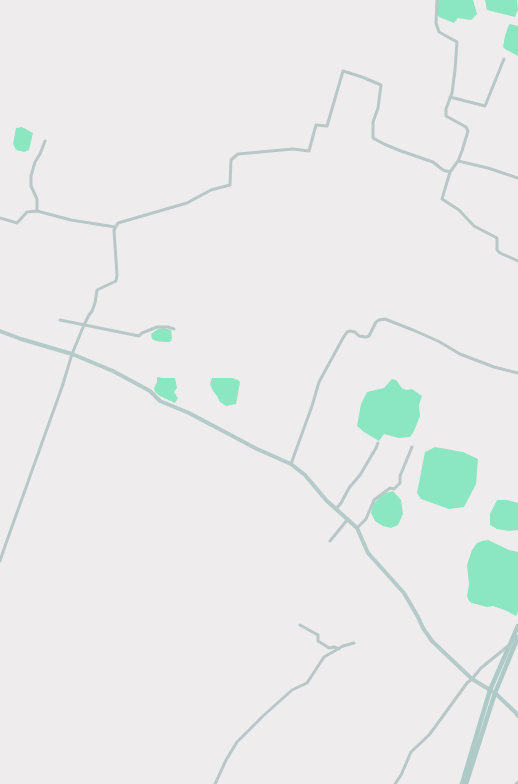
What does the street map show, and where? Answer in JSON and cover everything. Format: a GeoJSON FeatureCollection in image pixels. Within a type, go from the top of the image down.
{"type":"FeatureCollection","features":[{"type":"Feature","properties":{"kind":"main road"},"geometry":{"type":"LineString","coordinates":[[0,331],[21,339],[72,354],[113,371],[150,391],[160,400],[189,413],[257,449],[291,464],[305,475],[326,500],[357,528],[368,553],[404,593],[420,623],[432,641],[472,679],[492,692],[518,716]]}},
{"type":"Feature","properties":{"kind":"main road"},"geometry":{"type":"LineString","coordinates":[[466,784],[492,692],[517,636],[518,626]]}},
{"type":"Feature","properties":{"kind":"main road"},"geometry":{"type":"LineString","coordinates":[[462,784],[492,692],[509,646],[517,636]]}},
{"type":"Feature","properties":{"kind":"street"},"geometry":{"type":"LineString","coordinates":[[437,0],[436,23],[439,32],[457,42],[452,92],[446,109],[446,116],[466,127],[468,131],[458,161],[450,172],[442,199],[459,210],[474,226],[497,238],[497,250],[500,253],[518,261]]}},
{"type":"Feature","properties":{"kind":"street"},"geometry":{"type":"LineString","coordinates":[[450,97],[485,106],[504,59]]}},
{"type":"Feature","properties":{"kind":"street"},"geometry":{"type":"LineString","coordinates":[[0,561],[4,546],[62,387],[72,354],[84,325],[95,304],[97,290],[116,281],[117,275],[114,230],[118,223],[187,203],[211,190],[230,184],[231,160],[238,154],[293,149],[310,151],[316,125],[327,126],[343,71],[381,85],[378,108],[374,122],[374,138],[401,151],[433,162],[442,170],[450,172]]}},
{"type":"Feature","properties":{"kind":"street"},"geometry":{"type":"LineString","coordinates":[[37,211],[37,199],[31,186],[31,176],[35,162],[45,141]]}},
{"type":"Feature","properties":{"kind":"street"},"geometry":{"type":"LineString","coordinates":[[458,161],[488,168],[518,178]]}},
{"type":"Feature","properties":{"kind":"street"},"geometry":{"type":"LineString","coordinates":[[0,218],[17,223],[27,212],[37,211],[71,220],[116,227]]}},
{"type":"Feature","properties":{"kind":"street"},"geometry":{"type":"LineString","coordinates":[[60,320],[139,336],[142,333],[157,327],[168,327],[174,329]]}},
{"type":"Feature","properties":{"kind":"street"},"geometry":{"type":"LineString","coordinates":[[291,464],[319,382],[347,332],[355,332],[359,336],[366,337],[369,336],[376,322],[379,320],[385,320],[438,341],[460,354],[494,367],[518,374]]}},
{"type":"Feature","properties":{"kind":"street"},"geometry":{"type":"LineString","coordinates":[[336,509],[360,475],[378,443]]}},
{"type":"Feature","properties":{"kind":"street"},"geometry":{"type":"LineString","coordinates":[[357,528],[366,519],[374,500],[390,488],[394,489],[400,483],[400,476],[412,447]]}},
{"type":"Feature","properties":{"kind":"street"},"geometry":{"type":"LineString","coordinates":[[330,541],[348,519]]}},
{"type":"Feature","properties":{"kind":"street"},"geometry":{"type":"LineString","coordinates":[[300,625],[318,636],[318,641],[329,648],[334,647],[339,649]]}},
{"type":"Feature","properties":{"kind":"street"},"geometry":{"type":"LineString","coordinates":[[215,784],[226,760],[237,742],[279,700],[292,690],[307,683],[324,657],[343,646],[354,644]]}},
{"type":"Feature","properties":{"kind":"street"},"geometry":{"type":"LineString","coordinates":[[395,784],[401,775],[411,752],[429,734],[467,683],[481,668],[509,646]]}},
{"type":"Feature","properties":{"kind":"shaded area"},"geometry":{"type":"Polygon","coordinates":[[[438,0],[473,0],[477,14],[471,20],[458,18],[454,23],[439,17],[437,13],[438,0]]]}},
{"type":"Feature","properties":{"kind":"shaded area"},"geometry":{"type":"Polygon","coordinates":[[[485,0],[517,0],[518,9],[515,17],[487,10],[485,0]]]}},
{"type":"Feature","properties":{"kind":"shaded area"},"geometry":{"type":"Polygon","coordinates":[[[510,24],[518,26],[518,56],[503,47],[505,36],[510,24]]]}},
{"type":"Feature","properties":{"kind":"shaded area"},"geometry":{"type":"Polygon","coordinates":[[[22,127],[33,133],[29,150],[24,152],[16,150],[13,144],[16,128],[22,127]]]}},
{"type":"Feature","properties":{"kind":"shaded area"},"geometry":{"type":"Polygon","coordinates":[[[163,328],[171,330],[172,339],[170,342],[156,341],[152,339],[151,334],[158,329],[163,328]]]}},
{"type":"Feature","properties":{"kind":"shaded area"},"geometry":{"type":"Polygon","coordinates":[[[157,377],[175,378],[177,388],[174,392],[178,398],[175,403],[155,392],[154,388],[157,382],[157,377]]]}},
{"type":"Feature","properties":{"kind":"shaded area"},"geometry":{"type":"Polygon","coordinates":[[[212,378],[232,378],[240,382],[236,404],[226,406],[220,402],[210,384],[212,378]]]}},
{"type":"Feature","properties":{"kind":"shaded area"},"geometry":{"type":"Polygon","coordinates":[[[392,379],[396,380],[402,388],[406,390],[412,389],[422,396],[419,405],[420,416],[410,437],[399,438],[384,434],[379,441],[357,426],[361,404],[367,392],[384,388],[392,379]]]}},
{"type":"Feature","properties":{"kind":"shaded area"},"geometry":{"type":"Polygon","coordinates":[[[435,447],[463,452],[478,459],[476,484],[464,507],[449,509],[421,499],[417,493],[425,452],[435,447]]]}},
{"type":"Feature","properties":{"kind":"shaded area"},"geometry":{"type":"Polygon","coordinates":[[[393,491],[401,500],[403,514],[398,525],[391,528],[383,526],[375,521],[371,513],[373,504],[380,497],[393,491]]]}},
{"type":"Feature","properties":{"kind":"shaded area"},"geometry":{"type":"Polygon","coordinates":[[[497,500],[507,500],[518,503],[518,530],[509,531],[497,529],[490,525],[490,514],[497,500]]]}},
{"type":"Feature","properties":{"kind":"shaded area"},"geometry":{"type":"Polygon","coordinates":[[[488,540],[509,550],[518,552],[518,611],[516,616],[493,606],[487,607],[472,603],[469,601],[467,596],[469,585],[467,565],[472,550],[477,543],[488,540]]]}}]}
